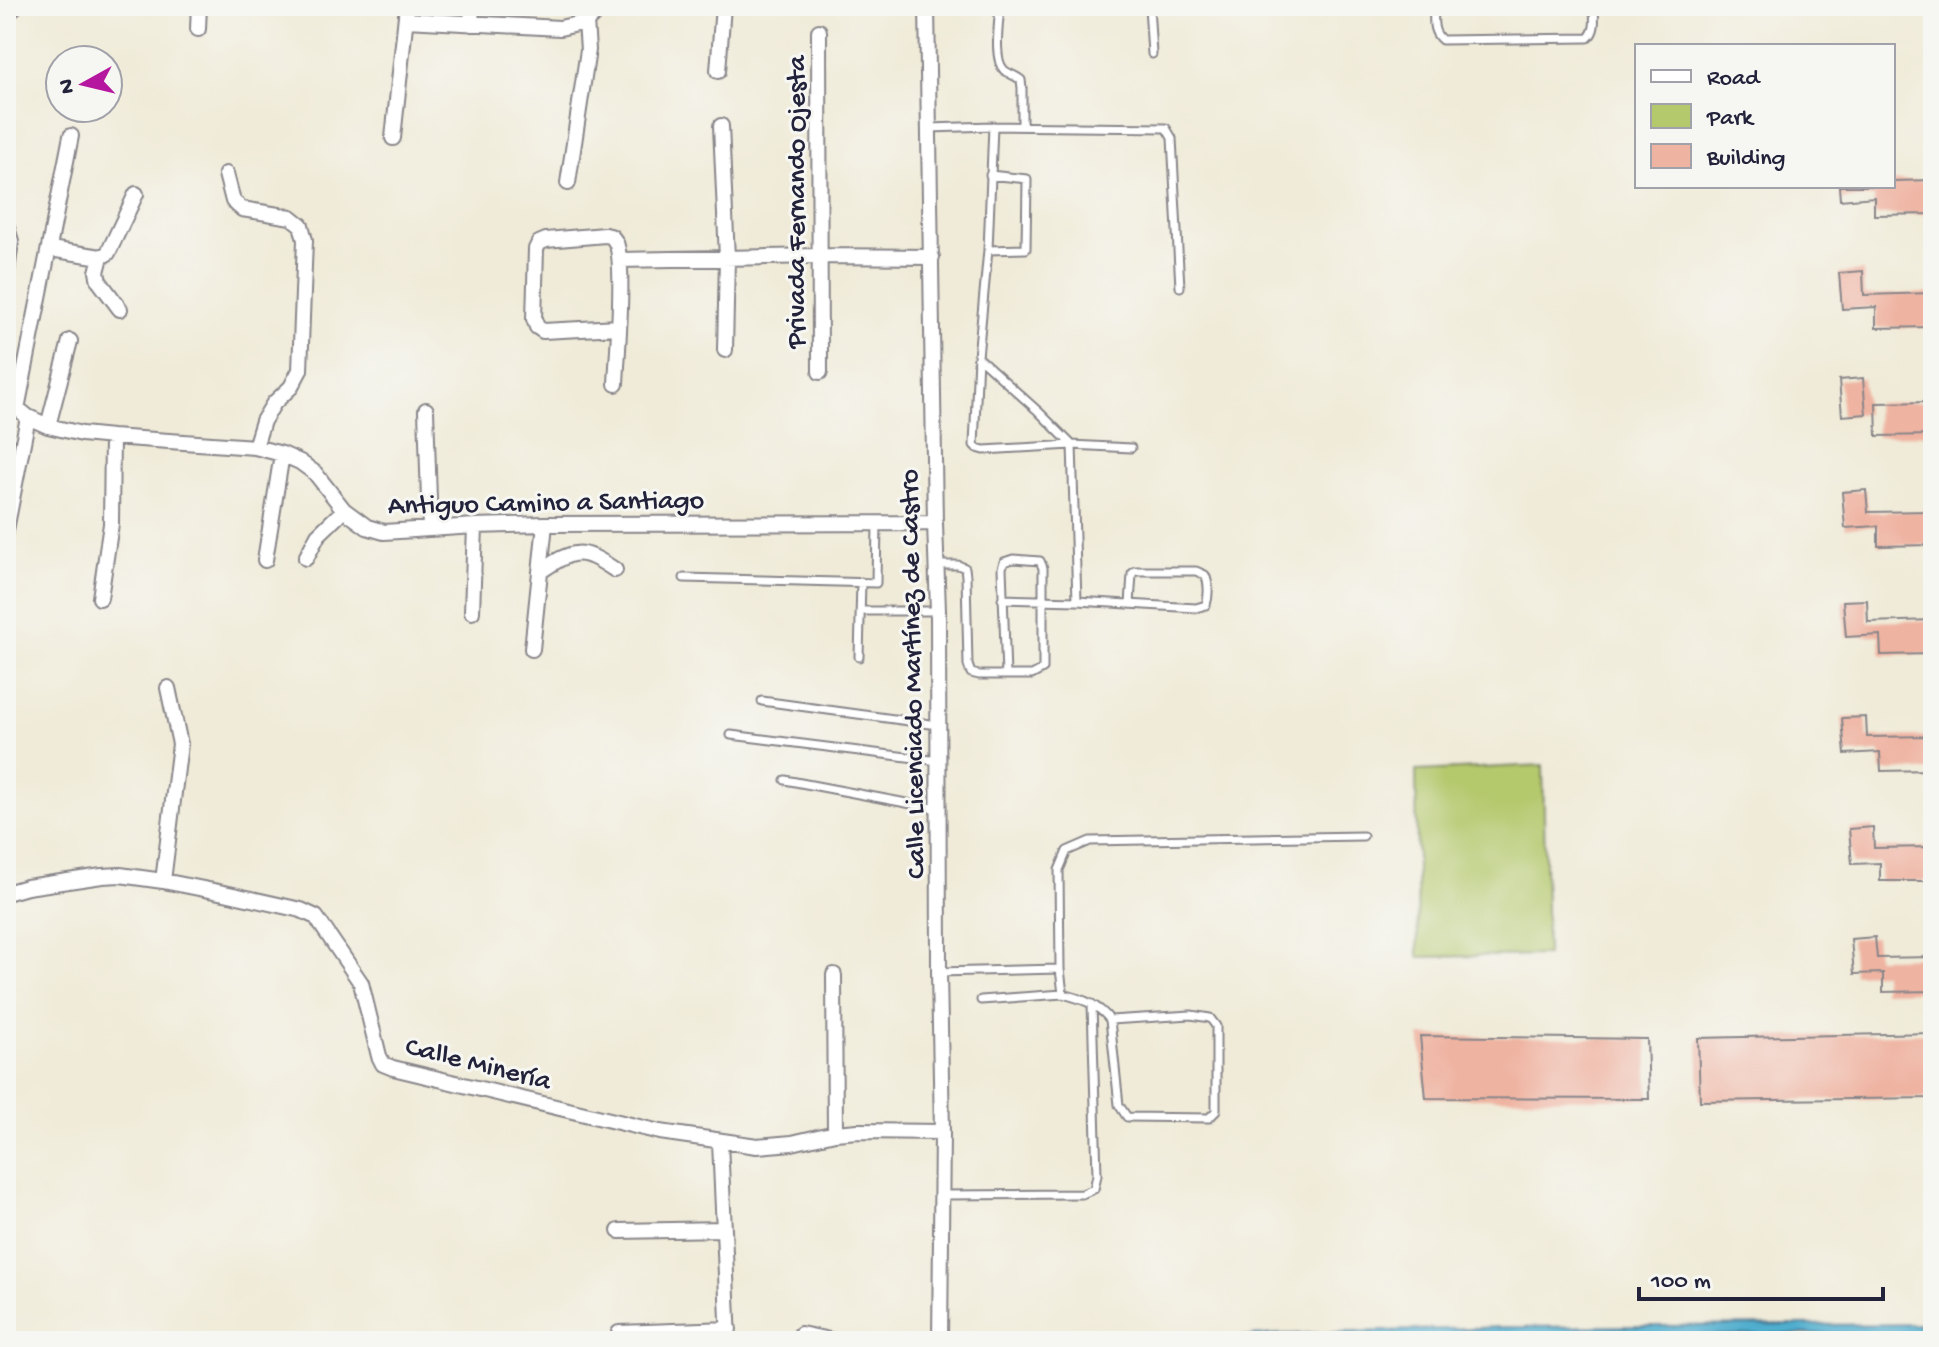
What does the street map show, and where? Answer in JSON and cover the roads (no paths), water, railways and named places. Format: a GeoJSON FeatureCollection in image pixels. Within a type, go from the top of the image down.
{"type":"FeatureCollection","features":[{"type":"Feature","properties":{"kind":"street"},"geometry":{"type":"LineString","coordinates":[[6,13],[15,6]]}},
{"type":"Feature","properties":{"kind":"street"},"geometry":{"type":"LineString","coordinates":[[198,29],[199,6]]}},
{"type":"Feature","properties":{"kind":"street"},"geometry":{"type":"LineString","coordinates":[[471,24],[472,6]]}},
{"type":"Feature","properties":{"kind":"street"},"geometry":{"type":"LineString","coordinates":[[393,138],[406,13],[471,24],[560,28],[586,22],[603,6]]}},
{"type":"Feature","properties":{"kind":"street"},"geometry":{"type":"LineString","coordinates":[[718,71],[723,6]]}},
{"type":"Feature","properties":{"kind":"street","name":"Calle Licenciado Martínez de Castro"},"geometry":{"type":"LineString","coordinates":[[927,6],[938,611],[942,1132],[940,1341]]}},
{"type":"Feature","properties":{"kind":"street"},"geometry":{"type":"LineString","coordinates":[[568,183],[588,50],[586,22]]}},
{"type":"Feature","properties":{"kind":"street","name":"Privada Fernando Ojesta"},"geometry":{"type":"LineString","coordinates":[[819,31],[820,372]]}},
{"type":"Feature","properties":{"kind":"street"},"geometry":{"type":"LineString","coordinates":[[721,126],[727,258],[725,350]]}},
{"type":"Feature","properties":{"kind":"street"},"geometry":{"type":"LineString","coordinates":[[6,530],[17,408],[71,136]]}},
{"type":"Feature","properties":{"kind":"street"},"geometry":{"type":"LineString","coordinates":[[226,174],[233,201],[242,209],[291,217],[301,225],[305,240],[300,370],[291,387],[274,403],[263,421],[255,447]]}},
{"type":"Feature","properties":{"kind":"street"},"geometry":{"type":"LineString","coordinates":[[50,249],[101,257],[108,253],[136,194]]}},
{"type":"Feature","properties":{"kind":"street"},"geometry":{"type":"LineString","coordinates":[[6,225],[11,241],[6,278]]}},
{"type":"Feature","properties":{"kind":"street"},"geometry":{"type":"LineString","coordinates":[[616,384],[619,327],[620,260],[616,242],[605,235],[539,243],[536,249],[534,319],[537,327],[543,331],[619,327]]}},
{"type":"Feature","properties":{"kind":"street"},"geometry":{"type":"LineString","coordinates":[[101,257],[97,272],[99,281],[120,309]]}},
{"type":"Feature","properties":{"kind":"street"},"geometry":{"type":"LineString","coordinates":[[620,260],[932,257]]}},
{"type":"Feature","properties":{"kind":"street"},"geometry":{"type":"LineString","coordinates":[[48,426],[70,341]]}},
{"type":"Feature","properties":{"kind":"street","name":"Antiguo Camino a Santiago"},"geometry":{"type":"LineString","coordinates":[[17,408],[48,426],[82,434],[255,447],[282,454],[315,473],[344,510],[367,527],[384,532],[545,524],[935,523]]}},
{"type":"Feature","properties":{"kind":"street"},"geometry":{"type":"LineString","coordinates":[[426,410],[430,529]]}},
{"type":"Feature","properties":{"kind":"street"},"geometry":{"type":"LineString","coordinates":[[100,598],[111,524],[112,437]]}},
{"type":"Feature","properties":{"kind":"street"},"geometry":{"type":"LineString","coordinates":[[265,560],[282,454]]}},
{"type":"Feature","properties":{"kind":"street"},"geometry":{"type":"LineString","coordinates":[[306,558],[318,535],[344,510]]}},
{"type":"Feature","properties":{"kind":"street"},"geometry":{"type":"LineString","coordinates":[[532,649],[545,524]]}},
{"type":"Feature","properties":{"kind":"street"},"geometry":{"type":"LineString","coordinates":[[472,612],[475,526]]}},
{"type":"Feature","properties":{"kind":"street"},"geometry":{"type":"LineString","coordinates":[[541,571],[561,558],[577,553],[593,555],[615,570]]}},
{"type":"Feature","properties":{"kind":"street"},"geometry":{"type":"LineString","coordinates":[[163,881],[180,744],[168,688]]}},
{"type":"Feature","properties":{"kind":"street","name":"Calle Minería"},"geometry":{"type":"LineString","coordinates":[[6,893],[27,887],[120,875],[301,910],[316,917],[361,983],[379,1056],[383,1064],[393,1068],[660,1132],[720,1142],[757,1146],[858,1131],[942,1132]]}},
{"type":"Feature","properties":{"kind":"street"},"geometry":{"type":"LineString","coordinates":[[834,975],[835,1133]]}},
{"type":"Feature","properties":{"kind":"street"},"geometry":{"type":"LineString","coordinates":[[619,1333],[729,1335],[720,1142]]}},
{"type":"Feature","properties":{"kind":"street"},"geometry":{"type":"LineString","coordinates":[[619,1231],[724,1229]]}},
{"type":"Feature","properties":{"kind":"street"},"geometry":{"type":"LineString","coordinates":[[801,1334],[834,1341]]}},
{"type":"Feature","properties":{"kind":"lane"},"geometry":{"type":"LineString","coordinates":[[1000,6],[998,56],[1001,66],[1021,80],[1022,126]]}},
{"type":"Feature","properties":{"kind":"lane"},"geometry":{"type":"LineString","coordinates":[[1149,6],[1152,54]]}},
{"type":"Feature","properties":{"kind":"lane"},"geometry":{"type":"LineString","coordinates":[[1434,6],[1433,29],[1442,40],[1588,38],[1595,26],[1594,6]]}},
{"type":"Feature","properties":{"kind":"lane"},"geometry":{"type":"LineString","coordinates":[[993,126],[974,445],[984,450],[1072,445],[1131,448]]}},
{"type":"Feature","properties":{"kind":"lane"},"geometry":{"type":"LineString","coordinates":[[929,128],[1166,128],[1172,138],[1180,287]]}},
{"type":"Feature","properties":{"kind":"lane"},"geometry":{"type":"LineString","coordinates":[[988,250],[1026,249],[1027,179],[990,175]]}},
{"type":"Feature","properties":{"kind":"lane"},"geometry":{"type":"LineString","coordinates":[[978,357],[1072,445],[1077,601]]}},
{"type":"Feature","properties":{"kind":"lane"},"geometry":{"type":"LineString","coordinates":[[684,578],[876,583],[877,524]]}},
{"type":"Feature","properties":{"kind":"lane"},"geometry":{"type":"LineString","coordinates":[[936,565],[965,568],[968,665],[971,673],[1006,675],[1032,675],[1043,669],[1043,568],[1040,561],[1013,559],[1004,562],[1002,568],[1006,675]]}},
{"type":"Feature","properties":{"kind":"lane"},"geometry":{"type":"LineString","coordinates":[[1002,599],[1196,608],[1206,605],[1208,580],[1196,571],[1135,571],[1132,574],[1130,604]]}},
{"type":"Feature","properties":{"kind":"lane"},"geometry":{"type":"LineString","coordinates":[[859,657],[861,582]]}},
{"type":"Feature","properties":{"kind":"lane"},"geometry":{"type":"LineString","coordinates":[[860,611],[938,611]]}},
{"type":"Feature","properties":{"kind":"lane"},"geometry":{"type":"LineString","coordinates":[[762,701],[938,725]]}},
{"type":"Feature","properties":{"kind":"lane"},"geometry":{"type":"LineString","coordinates":[[731,735],[939,761]]}},
{"type":"Feature","properties":{"kind":"lane"},"geometry":{"type":"LineString","coordinates":[[785,780],[938,809]]}},
{"type":"Feature","properties":{"kind":"lane"},"geometry":{"type":"LineString","coordinates":[[1063,994],[1059,870],[1067,851],[1090,841],[1363,836]]}},
{"type":"Feature","properties":{"kind":"lane"},"geometry":{"type":"LineString","coordinates":[[939,972],[1060,969]]}},
{"type":"Feature","properties":{"kind":"lane"},"geometry":{"type":"LineString","coordinates":[[981,1000],[1063,994],[1083,999],[1103,1009],[1110,1020],[1119,1105],[1127,1117],[1209,1118],[1216,1111],[1216,1026],[1210,1018],[1191,1015],[1110,1020]]}},
{"type":"Feature","properties":{"kind":"lane"},"geometry":{"type":"LineString","coordinates":[[942,1195],[1082,1194],[1094,1189],[1097,1175],[1092,1004]]}},
{"type":"Feature","properties":{"kind":"water"},"geometry":{"type":"Polygon","coordinates":[[[1933,1324],[1933,1334],[1478,1341],[1182,1341],[1264,1335],[1503,1327],[1933,1324]]]}}]}
